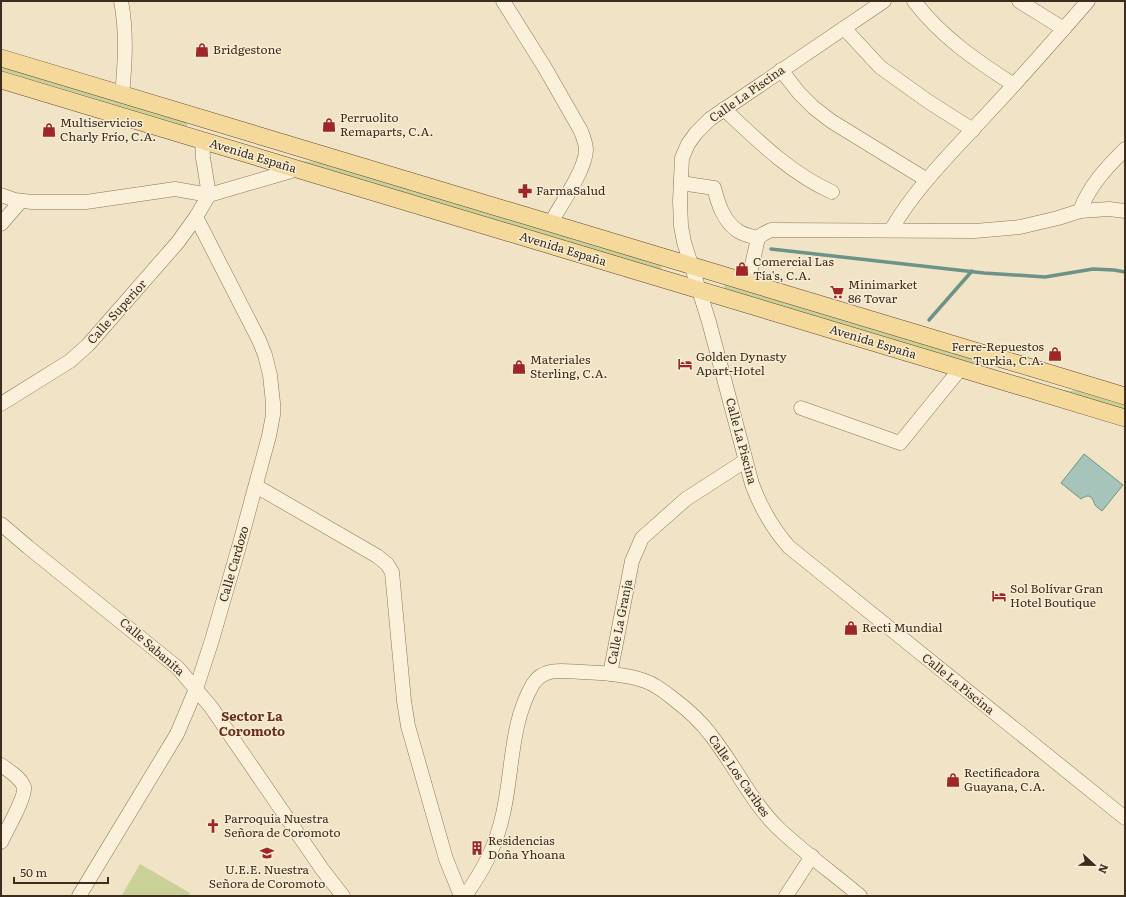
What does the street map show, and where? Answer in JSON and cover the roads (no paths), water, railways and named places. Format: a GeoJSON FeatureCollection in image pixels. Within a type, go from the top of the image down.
{"type":"FeatureCollection","features":[{"type":"Feature","properties":{"kind":"main road","name":"Avenida España"},"geometry":{"type":"LineString","coordinates":[[1,58],[203,120],[1125,396]]}},
{"type":"Feature","properties":{"kind":"main road","name":"Avenida España"},"geometry":{"type":"LineString","coordinates":[[1,80],[1125,418]]}},
{"type":"Feature","properties":{"kind":"main road"},"geometry":{"type":"LineString","coordinates":[[202,140],[203,120]]}},
{"type":"Feature","properties":{"kind":"main road"},"geometry":{"type":"LineString","coordinates":[[988,376],[994,357]]}},
{"type":"Feature","properties":{"kind":"street"},"geometry":{"type":"LineString","coordinates":[[121,1],[125,40],[122,95]]}},
{"type":"Feature","properties":{"kind":"street"},"geometry":{"type":"LineString","coordinates":[[503,1],[581,131],[585,142],[586,149],[584,161],[550,224]]}},
{"type":"Feature","properties":{"kind":"street","name":"Calle La Piscina"},"geometry":{"type":"LineString","coordinates":[[884,1],[710,119],[696,132],[688,144],[682,158],[681,226],[684,242],[709,322],[745,461],[761,507],[778,536],[789,547],[1125,818]]}},
{"type":"Feature","properties":{"kind":"street"},"geometry":{"type":"LineString","coordinates":[[914,1],[927,17],[957,46],[1014,85]]}},
{"type":"Feature","properties":{"kind":"street"},"geometry":{"type":"LineString","coordinates":[[1019,1],[1064,29]]}},
{"type":"Feature","properties":{"kind":"street"},"geometry":{"type":"LineString","coordinates":[[891,230],[908,202],[1088,1]]}},
{"type":"Feature","properties":{"kind":"street"},"geometry":{"type":"LineString","coordinates":[[844,28],[880,67],[972,130]]}},
{"type":"Feature","properties":{"kind":"street"},"geometry":{"type":"LineString","coordinates":[[781,70],[799,93],[813,107],[831,121],[928,180]]}},
{"type":"Feature","properties":{"kind":"street"},"geometry":{"type":"LineString","coordinates":[[724,109],[777,157],[796,172],[832,192]]}},
{"type":"Feature","properties":{"kind":"street"},"geometry":{"type":"LineString","coordinates":[[202,140],[203,158],[209,195]]}},
{"type":"Feature","properties":{"kind":"street"},"geometry":{"type":"LineString","coordinates":[[1080,211],[1091,188],[1125,148]]}},
{"type":"Feature","properties":{"kind":"street"},"geometry":{"type":"LineString","coordinates":[[1,196],[32,202],[86,202],[175,189],[209,195],[298,169]]}},
{"type":"Feature","properties":{"kind":"street"},"geometry":{"type":"LineString","coordinates":[[681,183],[714,188],[718,204],[724,215],[736,230],[743,234],[758,238]]}},
{"type":"Feature","properties":{"kind":"street","name":"Calle Superior"},"geometry":{"type":"LineString","coordinates":[[1,404],[70,361],[88,345],[168,254],[196,217],[209,195]]}},
{"type":"Feature","properties":{"kind":"street"},"geometry":{"type":"LineString","coordinates":[[1,224],[21,200]]}},
{"type":"Feature","properties":{"kind":"street"},"geometry":{"type":"LineString","coordinates":[[748,283],[758,238],[771,230],[975,231],[1020,228],[1080,211],[1109,209],[1125,211]]}},
{"type":"Feature","properties":{"kind":"street","name":"Calle Cardozo"},"geometry":{"type":"LineString","coordinates":[[79,896],[176,734],[196,688],[212,640],[256,486],[273,416],[270,374],[265,355],[250,320],[196,217]]}},
{"type":"Feature","properties":{"kind":"street"},"geometry":{"type":"LineString","coordinates":[[801,408],[900,443],[961,368]]}},
{"type":"Feature","properties":{"kind":"street","name":"Calle La Granja"},"geometry":{"type":"LineString","coordinates":[[465,896],[482,872],[498,834],[503,813],[515,735],[520,715],[534,683],[538,678],[548,672],[574,671],[610,674],[632,561],[642,538],[686,499],[745,461]]}},
{"type":"Feature","properties":{"kind":"street"},"geometry":{"type":"LineString","coordinates":[[256,486],[377,556],[387,564],[392,572],[404,701],[408,726],[446,858],[461,896]]}},
{"type":"Feature","properties":{"kind":"street","name":"Calle Sabanita"},"geometry":{"type":"LineString","coordinates":[[1,524],[178,668],[211,707],[322,869],[343,896]]}},
{"type":"Feature","properties":{"kind":"street","name":"Calle Los Caribes"},"geometry":{"type":"LineString","coordinates":[[610,674],[644,680],[653,684],[684,707],[710,733],[756,802],[777,827],[860,896]]}},
{"type":"Feature","properties":{"kind":"street"},"geometry":{"type":"LineString","coordinates":[[1,765],[16,777],[24,787],[20,804],[1,842]]}},
{"type":"Feature","properties":{"kind":"street"},"geometry":{"type":"LineString","coordinates":[[786,896],[812,856]]}},
{"type":"Feature","properties":{"kind":"water"},"geometry":{"type":"Polygon","coordinates":[[[1084,454],[1123,485],[1102,511],[1096,506],[1089,496],[1081,499],[1061,483],[1084,454]]]}},
{"type":"Feature","properties":{"kind":"waterway"},"geometry":{"type":"LineString","coordinates":[[771,249],[984,273],[1045,277],[1093,269],[1125,272]]}},
{"type":"Feature","properties":{"kind":"waterway"},"geometry":{"type":"LineString","coordinates":[[929,320],[972,271]]}},
{"type":"Feature","properties":{"kind":"place","name":"Bridgestone"},"geometry":{"type":"Point","coordinates":[202,50]}},
{"type":"Feature","properties":{"kind":"place","name":"Perruolito Remaparts, C.A."},"geometry":{"type":"Point","coordinates":[329,125]}},
{"type":"Feature","properties":{"kind":"place","name":"Multiservicios Charly Frío, C.A."},"geometry":{"type":"Point","coordinates":[49,130]}},
{"type":"Feature","properties":{"kind":"place","name":"FarmaSalud"},"geometry":{"type":"Point","coordinates":[525,191]}},
{"type":"Feature","properties":{"kind":"place","name":"Comercial Las Tía's, C.A."},"geometry":{"type":"Point","coordinates":[742,269]}},
{"type":"Feature","properties":{"kind":"place","name":"Minimarket 86 Tovar"},"geometry":{"type":"Point","coordinates":[837,292]}},
{"type":"Feature","properties":{"kind":"place","name":"Ferre-Repuestos Turkia, C.A."},"geometry":{"type":"Point","coordinates":[1055,354]}},
{"type":"Feature","properties":{"kind":"place","name":"Golden Dynasty Apart-Hotel"},"geometry":{"type":"Point","coordinates":[685,364]}},
{"type":"Feature","properties":{"kind":"place","name":"Materiales Sterling, C.A."},"geometry":{"type":"Point","coordinates":[519,367]}},
{"type":"Feature","properties":{"kind":"place","name":"Sol Bolívar Gran Hotel Boutique"},"geometry":{"type":"Point","coordinates":[999,596]}},
{"type":"Feature","properties":{"kind":"place","name":"Recti Mundial"},"geometry":{"type":"Point","coordinates":[851,628]}},
{"type":"Feature","properties":{"kind":"place","name":"Rectificadora Guayana, C.A."},"geometry":{"type":"Point","coordinates":[953,780]}},
{"type":"Feature","properties":{"kind":"place","name":"Parroquia Nuestra Señora de Coromoto"},"geometry":{"type":"Point","coordinates":[213,826]}},
{"type":"Feature","properties":{"kind":"place","name":"Residencias Doña Yhoana"},"geometry":{"type":"Point","coordinates":[477,848]}},
{"type":"Feature","properties":{"kind":"place","name":"U.E.E. Nuestra Señora de Coromoto"},"geometry":{"type":"Point","coordinates":[267,853]}},
{"type":"Feature","properties":{"kind":"district","name":"Sector La Coromoto"},"geometry":{"type":"Point","coordinates":[252,724]}}]}
